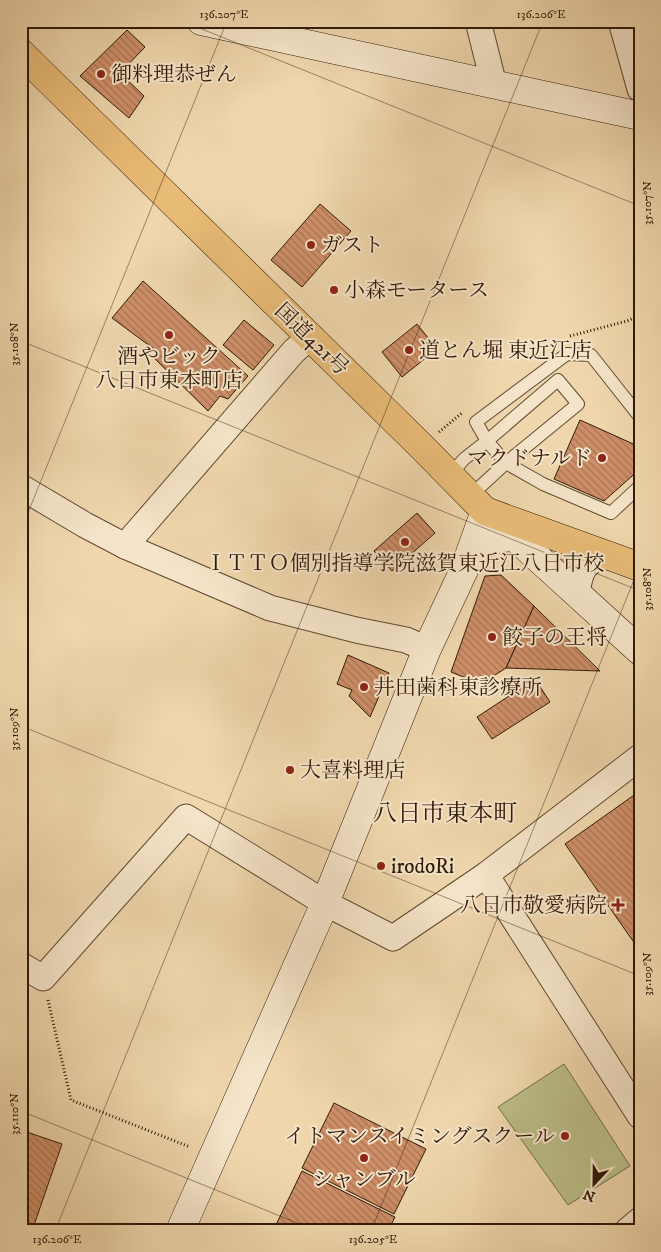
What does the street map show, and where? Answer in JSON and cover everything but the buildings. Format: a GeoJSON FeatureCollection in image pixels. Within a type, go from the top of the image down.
{"type":"FeatureCollection","features":[{"type":"Feature","properties":{"kind":"highway","name":"国道421号"},"geometry":{"type":"LineString","coordinates":[[21,53],[477,503],[640,567]]}},
{"type":"Feature","properties":{"kind":"street"},"geometry":{"type":"LineString","coordinates":[[478,21],[494,86]]}},
{"type":"Feature","properties":{"kind":"street"},"geometry":{"type":"LineString","coordinates":[[621,21],[640,89]]}},
{"type":"Feature","properties":{"kind":"street"},"geometry":{"type":"LineString","coordinates":[[217,23],[494,86],[640,116]]}},
{"type":"Feature","properties":{"kind":"street"},"geometry":{"type":"LineString","coordinates":[[126,546],[294,350],[310,337]]}},
{"type":"Feature","properties":{"kind":"street"},"geometry":{"type":"LineString","coordinates":[[21,487],[85,526],[126,546],[270,608],[356,630],[406,640],[427,649]]}},
{"type":"Feature","properties":{"kind":"street"},"geometry":{"type":"LineString","coordinates":[[477,503],[640,651]]}},
{"type":"Feature","properties":{"kind":"street"},"geometry":{"type":"LineString","coordinates":[[464,570],[477,503]]}},
{"type":"Feature","properties":{"kind":"street"},"geometry":{"type":"LineString","coordinates":[[180,1231],[325,903],[427,649],[464,570],[482,546],[496,540],[516,538]]}},
{"type":"Feature","properties":{"kind":"street"},"geometry":{"type":"LineString","coordinates":[[577,593],[580,576],[587,563],[605,554]]}},
{"type":"Feature","properties":{"kind":"street"},"geometry":{"type":"LineString","coordinates":[[21,965],[43,978],[186,817],[325,903],[393,938],[486,875],[640,757]]}},
{"type":"Feature","properties":{"kind":"street"},"geometry":{"type":"LineString","coordinates":[[486,875],[640,1116]]}},
{"type":"Feature","properties":{"kind":"street"},"geometry":{"type":"LineString","coordinates":[[627,1231],[640,1220]]}},
{"type":"Feature","properties":{"kind":"lane"},"geometry":{"type":"LineString","coordinates":[[640,417],[591,355],[566,354],[476,422],[487,441],[506,463],[543,484],[611,513],[640,486]]}},
{"type":"Feature","properties":{"kind":"lane"},"geometry":{"type":"LineString","coordinates":[[450,475],[464,460],[558,380],[578,404],[506,463],[477,503]]}},
{"type":"Feature","properties":{"kind":"path"},"geometry":{"type":"LineString","coordinates":[[43,978],[71,1100],[196,1149]]}},
{"type":"Feature","properties":{"kind":"green space","name":"イトマンスイミングスクール"},"geometry":{"type":"Polygon","coordinates":[[[564,1064],[630,1166],[568,1205],[498,1107],[564,1064]]]}},
{"type":"Feature","properties":{"kind":"place","name":"御料理恭ぜん"},"geometry":{"type":"Point","coordinates":[101,74]}},
{"type":"Feature","properties":{"kind":"place","name":"ガスト"},"geometry":{"type":"Point","coordinates":[311,245]}},
{"type":"Feature","properties":{"kind":"place","name":"小森モータース"},"geometry":{"type":"Point","coordinates":[334,290]}},
{"type":"Feature","properties":{"kind":"place","name":"酒やビック 八日市東本町店"},"geometry":{"type":"Point","coordinates":[169,335]}},
{"type":"Feature","properties":{"kind":"place","name":"道とん堀 東近江店"},"geometry":{"type":"Point","coordinates":[409,350]}},
{"type":"Feature","properties":{"kind":"place","name":"マクドナルド"},"geometry":{"type":"Point","coordinates":[602,458]}},
{"type":"Feature","properties":{"kind":"place","name":"ＩＴＴＯ個別指導学院滋賀東近江八日市校"},"geometry":{"type":"Point","coordinates":[405,542]}},
{"type":"Feature","properties":{"kind":"place","name":"餃子の王将"},"geometry":{"type":"Point","coordinates":[492,637]}},
{"type":"Feature","properties":{"kind":"place","name":"井田歯科東診療所"},"geometry":{"type":"Point","coordinates":[364,687]}},
{"type":"Feature","properties":{"kind":"place","name":"大喜料理店"},"geometry":{"type":"Point","coordinates":[290,770]}},
{"type":"Feature","properties":{"kind":"place","name":"irodoRi"},"geometry":{"type":"Point","coordinates":[381,866]}},
{"type":"Feature","properties":{"kind":"place","name":"八日市敬愛病院"},"geometry":{"type":"Point","coordinates":[618,905]}},
{"type":"Feature","properties":{"kind":"place","name":"イトマンスイミングスクール"},"geometry":{"type":"Point","coordinates":[565,1136]}},
{"type":"Feature","properties":{"kind":"place","name":"シャンブル"},"geometry":{"type":"Point","coordinates":[364,1158]}},
{"type":"Feature","properties":{"kind":"district","name":"八日市東本町"},"geometry":{"type":"Point","coordinates":[445,813]}}]}
